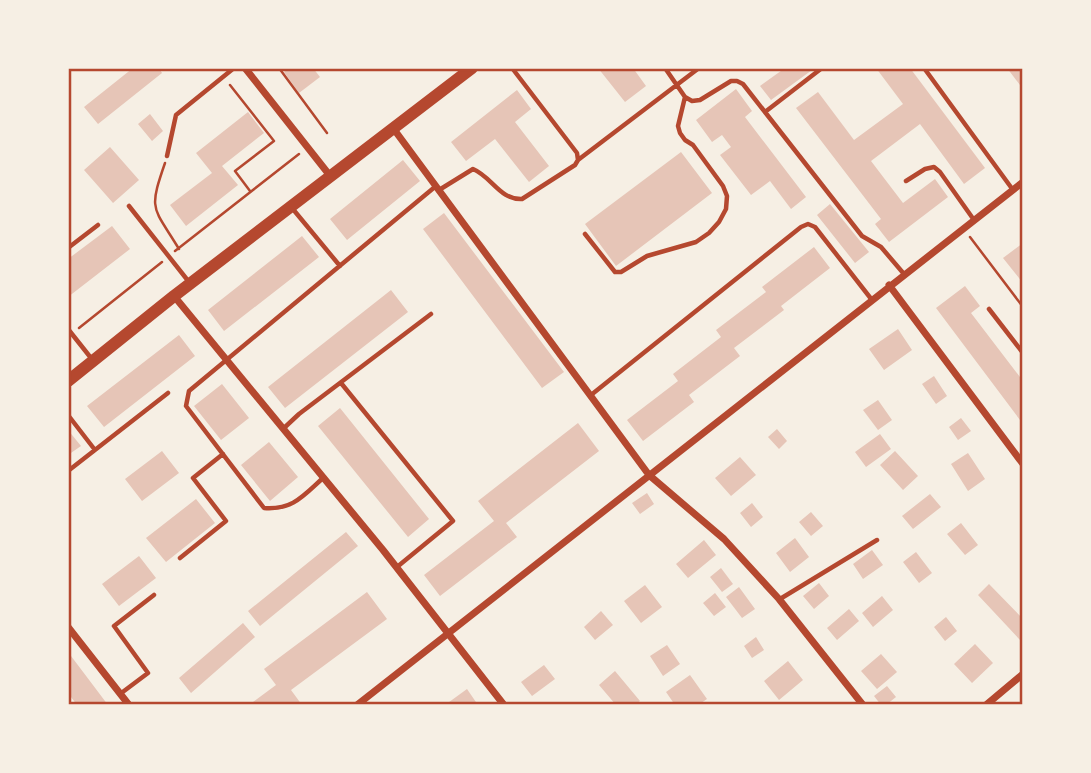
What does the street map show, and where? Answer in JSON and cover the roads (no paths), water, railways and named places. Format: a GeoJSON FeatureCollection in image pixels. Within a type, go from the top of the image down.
{"type":"FeatureCollection","features":[{"type":"Feature","properties":{"kind":"main road"},"geometry":{"type":"LineString","coordinates":[[68,381],[174,296],[472,68]]}},
{"type":"Feature","properties":{"kind":"street"},"geometry":{"type":"LineString","coordinates":[[246,68],[331,177]]}},
{"type":"Feature","properties":{"kind":"street"},"geometry":{"type":"LineString","coordinates":[[393,128],[649,475],[724,539],[779,600],[863,705]]}},
{"type":"Feature","properties":{"kind":"street"},"geometry":{"type":"LineString","coordinates":[[357,705],[1023,182]]}},
{"type":"Feature","properties":{"kind":"street"},"geometry":{"type":"LineString","coordinates":[[889,285],[1023,464]]}},
{"type":"Feature","properties":{"kind":"street"},"geometry":{"type":"LineString","coordinates":[[174,296],[397,567],[502,704]]}},
{"type":"Feature","properties":{"kind":"street"},"geometry":{"type":"LineString","coordinates":[[68,627],[129,705]]}},
{"type":"Feature","properties":{"kind":"street"},"geometry":{"type":"LineString","coordinates":[[986,705],[1023,674]]}},
{"type":"Feature","properties":{"kind":"lane"},"geometry":{"type":"LineString","coordinates":[[167,156],[176,114],[234,68]]}},
{"type":"Feature","properties":{"kind":"lane"},"geometry":{"type":"LineString","coordinates":[[512,68],[577,153],[579,160]]}},
{"type":"Feature","properties":{"kind":"lane"},"geometry":{"type":"LineString","coordinates":[[665,68],[685,97],[692,102],[731,81],[737,80],[743,84],[862,236],[881,247],[904,274]]}},
{"type":"Feature","properties":{"kind":"lane"},"geometry":{"type":"LineString","coordinates":[[324,477],[294,505],[276,509],[264,508],[186,406],[188,391],[438,188],[473,169],[482,173],[503,195],[513,200],[522,199],[566,172],[699,68]]}},
{"type":"Feature","properties":{"kind":"lane"},"geometry":{"type":"LineString","coordinates":[[765,112],[822,68]]}},
{"type":"Feature","properties":{"kind":"lane"},"geometry":{"type":"LineString","coordinates":[[924,68],[1013,190]]}},
{"type":"Feature","properties":{"kind":"lane"},"geometry":{"type":"LineString","coordinates":[[586,234],[609,267],[615,272],[621,272],[647,256],[696,242],[719,222],[726,209],[727,196],[694,145],[680,133],[678,126],[685,97]]}},
{"type":"Feature","properties":{"kind":"lane"},"geometry":{"type":"LineString","coordinates":[[905,181],[933,167],[940,172],[975,220]]}},
{"type":"Feature","properties":{"kind":"lane"},"geometry":{"type":"LineString","coordinates":[[130,206],[190,284]]}},
{"type":"Feature","properties":{"kind":"lane"},"geometry":{"type":"LineString","coordinates":[[291,208],[340,266]]}},
{"type":"Feature","properties":{"kind":"lane"},"geometry":{"type":"LineString","coordinates":[[590,395],[808,224],[815,227],[872,300]]}},
{"type":"Feature","properties":{"kind":"lane"},"geometry":{"type":"LineString","coordinates":[[68,248],[98,225]]}},
{"type":"Feature","properties":{"kind":"lane"},"geometry":{"type":"LineString","coordinates":[[989,309],[1023,354]]}},
{"type":"Feature","properties":{"kind":"lane"},"geometry":{"type":"LineString","coordinates":[[284,428],[431,314]]}},
{"type":"Feature","properties":{"kind":"lane"},"geometry":{"type":"LineString","coordinates":[[70,331],[93,361]]}},
{"type":"Feature","properties":{"kind":"lane"},"geometry":{"type":"LineString","coordinates":[[341,383],[453,521],[397,567]]}},
{"type":"Feature","properties":{"kind":"lane"},"geometry":{"type":"LineString","coordinates":[[68,471],[168,393]]}},
{"type":"Feature","properties":{"kind":"lane"},"geometry":{"type":"LineString","coordinates":[[68,415],[96,450]]}},
{"type":"Feature","properties":{"kind":"lane"},"geometry":{"type":"LineString","coordinates":[[180,558],[226,521],[193,478],[223,454]]}},
{"type":"Feature","properties":{"kind":"lane"},"geometry":{"type":"LineString","coordinates":[[779,600],[877,540]]}},
{"type":"Feature","properties":{"kind":"lane"},"geometry":{"type":"LineString","coordinates":[[120,694],[148,673],[114,626],[154,595]]}}]}
